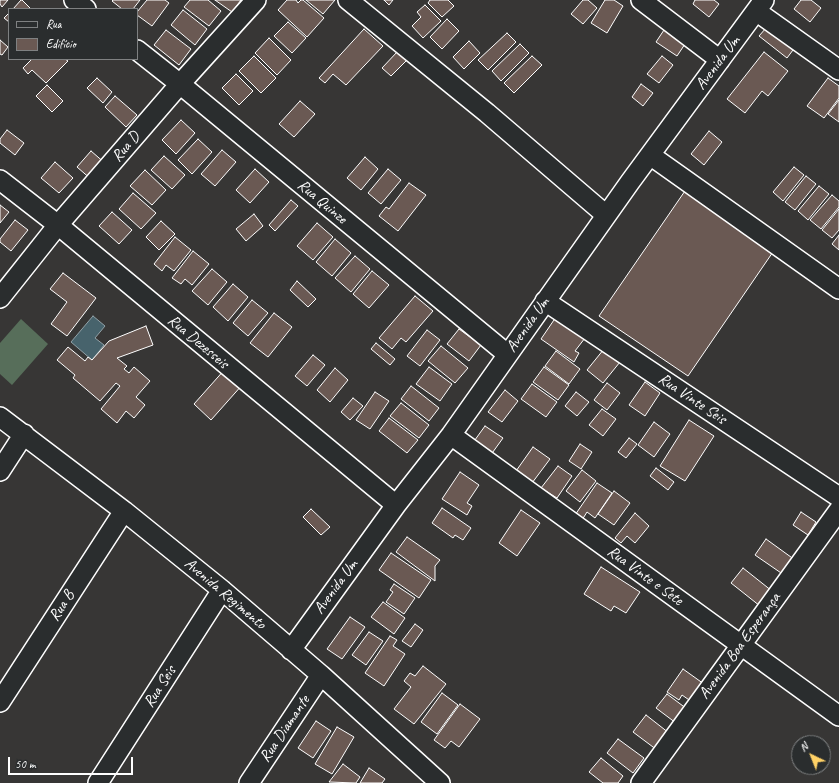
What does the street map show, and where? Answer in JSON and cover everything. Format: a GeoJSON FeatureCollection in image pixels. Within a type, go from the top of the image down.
{"type":"FeatureCollection","features":[{"type":"Feature","properties":{"kind":"street"},"geometry":{"type":"LineString","coordinates":[[74,0],[85,8]]}},
{"type":"Feature","properties":{"kind":"street","name":"Rua D"},"geometry":{"type":"LineString","coordinates":[[0,298],[58,225],[180,84],[256,0]]}},
{"type":"Feature","properties":{"kind":"street"},"geometry":{"type":"LineString","coordinates":[[348,0],[487,113],[606,216]]}},
{"type":"Feature","properties":{"kind":"street"},"geometry":{"type":"LineString","coordinates":[[641,0],[720,60]]}},
{"type":"Feature","properties":{"kind":"street"},"geometry":{"type":"LineString","coordinates":[[760,5],[839,70]]}},
{"type":"Feature","properties":{"kind":"street","name":"Avenida Um"},"geometry":{"type":"LineString","coordinates":[[291,650],[396,505],[451,435],[606,216],[760,5]]}},
{"type":"Feature","properties":{"kind":"street","name":"Rua Quinze"},"geometry":{"type":"LineString","coordinates":[[138,51],[507,354]]}},
{"type":"Feature","properties":{"kind":"street"},"geometry":{"type":"LineString","coordinates":[[650,155],[839,288]]}},
{"type":"Feature","properties":{"kind":"street","name":"Rua Dezesseis"},"geometry":{"type":"LineString","coordinates":[[0,180],[58,225],[396,505]]}},
{"type":"Feature","properties":{"kind":"street","name":"Rua Vinte Seis"},"geometry":{"type":"LineString","coordinates":[[545,301],[839,498]]}},
{"type":"Feature","properties":{"kind":"street","name":"Avenida Regimento"},"geometry":{"type":"LineString","coordinates":[[0,417],[124,511],[222,590],[321,675],[440,783]]}},
{"type":"Feature","properties":{"kind":"street"},"geometry":{"type":"LineString","coordinates":[[0,471],[24,434]]}},
{"type":"Feature","properties":{"kind":"street","name":"Rua Vinte e Sete"},"geometry":{"type":"LineString","coordinates":[[451,435],[839,716]]}},
{"type":"Feature","properties":{"kind":"street","name":"Avenida Boa Esperança"},"geometry":{"type":"LineString","coordinates":[[641,783],[839,510]]}},
{"type":"Feature","properties":{"kind":"street","name":"Rua B"},"geometry":{"type":"LineString","coordinates":[[0,702],[124,511]]}},
{"type":"Feature","properties":{"kind":"street","name":"Rua Seis"},"geometry":{"type":"LineString","coordinates":[[98,783],[222,590]]}},
{"type":"Feature","properties":{"kind":"street","name":"Rua Diamante"},"geometry":{"type":"LineString","coordinates":[[249,783],[321,675]]}},
{"type":"Feature","properties":{"kind":"green space"},"geometry":{"type":"Polygon","coordinates":[[[21,319],[48,344],[12,385],[0,374],[0,343],[21,319]]]}},
{"type":"Feature","properties":{"kind":"water"},"geometry":{"type":"Polygon","coordinates":[[[93,316],[105,326],[95,338],[104,345],[92,360],[71,342],[93,316]]]}},
{"type":"Feature","properties":{"kind":"building"},"geometry":{"type":"Polygon","coordinates":[[[0,0],[8,0],[2,7],[0,0]]]}},
{"type":"Feature","properties":{"kind":"building"},"geometry":{"type":"Polygon","coordinates":[[[22,0],[30,8],[14,8],[22,0]]]}},
{"type":"Feature","properties":{"kind":"building"},"geometry":{"type":"Polygon","coordinates":[[[140,0],[134,8],[121,8],[112,1],[140,0]]]}},
{"type":"Feature","properties":{"kind":"building"},"geometry":{"type":"Polygon","coordinates":[[[147,0],[165,0],[169,3],[152,26],[138,16],[138,11],[147,0]]]}},
{"type":"Feature","properties":{"kind":"building"},"geometry":{"type":"Polygon","coordinates":[[[190,0],[208,0],[221,11],[209,26],[184,7],[190,0]]]}},
{"type":"Feature","properties":{"kind":"building"},"geometry":{"type":"Polygon","coordinates":[[[215,0],[241,0],[232,12],[215,0]]]}},
{"type":"Feature","properties":{"kind":"building"},"geometry":{"type":"Polygon","coordinates":[[[287,0],[296,0],[298,3],[303,0],[324,18],[307,37],[278,10],[287,0]]]}},
{"type":"Feature","properties":{"kind":"building"},"geometry":{"type":"Polygon","coordinates":[[[306,0],[335,0],[323,14],[306,0]]]}},
{"type":"Feature","properties":{"kind":"building"},"geometry":{"type":"Polygon","coordinates":[[[384,0],[393,0],[389,5],[384,0]]]}},
{"type":"Feature","properties":{"kind":"building"},"geometry":{"type":"Polygon","coordinates":[[[430,0],[448,0],[454,6],[442,17],[428,3],[430,0]]]}},
{"type":"Feature","properties":{"kind":"building"},"geometry":{"type":"Polygon","coordinates":[[[583,0],[588,0],[597,8],[583,24],[571,14],[583,0]]]}},
{"type":"Feature","properties":{"kind":"building"},"geometry":{"type":"Polygon","coordinates":[[[605,0],[614,0],[623,6],[607,33],[591,23],[605,0]]]}},
{"type":"Feature","properties":{"kind":"building"},"geometry":{"type":"Polygon","coordinates":[[[695,0],[714,0],[719,4],[709,17],[693,4],[695,0]]]}},
{"type":"Feature","properties":{"kind":"building"},"geometry":{"type":"Polygon","coordinates":[[[801,0],[811,0],[821,8],[810,22],[794,9],[801,0]]]}},
{"type":"Feature","properties":{"kind":"building"},"geometry":{"type":"Polygon","coordinates":[[[425,5],[441,21],[423,38],[412,26],[421,17],[417,12],[425,5]]]}},
{"type":"Feature","properties":{"kind":"building"},"geometry":{"type":"Polygon","coordinates":[[[183,10],[207,29],[195,45],[171,25],[183,10]]]}},
{"type":"Feature","properties":{"kind":"building"},"geometry":{"type":"Polygon","coordinates":[[[8,14],[8,21],[4,18],[8,14]]]}},
{"type":"Feature","properties":{"kind":"building"},"geometry":{"type":"Polygon","coordinates":[[[447,19],[459,31],[442,49],[430,37],[447,19]]]}},
{"type":"Feature","properties":{"kind":"building"},"geometry":{"type":"Polygon","coordinates":[[[288,22],[306,38],[292,53],[274,36],[288,22]]]}},
{"type":"Feature","properties":{"kind":"building"},"geometry":{"type":"Polygon","coordinates":[[[766,28],[793,50],[787,58],[759,36],[766,28]]]}},
{"type":"Feature","properties":{"kind":"building"},"geometry":{"type":"Polygon","coordinates":[[[364,29],[383,46],[346,85],[333,74],[325,83],[319,78],[364,29]]]}},
{"type":"Feature","properties":{"kind":"building"},"geometry":{"type":"Polygon","coordinates":[[[166,30],[191,49],[179,65],[154,45],[166,30]]]}},
{"type":"Feature","properties":{"kind":"building"},"geometry":{"type":"Polygon","coordinates":[[[664,30],[685,44],[677,56],[656,42],[664,30]]]}},
{"type":"Feature","properties":{"kind":"building"},"geometry":{"type":"Polygon","coordinates":[[[507,33],[516,42],[488,70],[478,60],[507,33]]]}},
{"type":"Feature","properties":{"kind":"building"},"geometry":{"type":"Polygon","coordinates":[[[269,38],[291,60],[277,75],[255,53],[269,38]]]}},
{"type":"Feature","properties":{"kind":"building"},"geometry":{"type":"Polygon","coordinates":[[[0,40],[8,47],[2,55],[0,54],[0,40]]]}},
{"type":"Feature","properties":{"kind":"building"},"geometry":{"type":"Polygon","coordinates":[[[469,41],[480,53],[464,69],[453,57],[469,41]]]}},
{"type":"Feature","properties":{"kind":"building"},"geometry":{"type":"Polygon","coordinates":[[[520,44],[529,53],[501,81],[492,71],[520,44]]]}},
{"type":"Feature","properties":{"kind":"building"},"geometry":{"type":"Polygon","coordinates":[[[398,51],[407,60],[391,76],[382,68],[398,51]]]}},
{"type":"Feature","properties":{"kind":"building"},"geometry":{"type":"Polygon","coordinates":[[[764,52],[788,71],[768,96],[762,91],[745,113],[727,99],[764,52]]]}},
{"type":"Feature","properties":{"kind":"building"},"geometry":{"type":"Polygon","coordinates":[[[254,56],[276,78],[261,93],[239,71],[254,56]]]}},
{"type":"Feature","properties":{"kind":"building"},"geometry":{"type":"Polygon","coordinates":[[[532,56],[542,65],[514,93],[504,83],[532,56]]]}},
{"type":"Feature","properties":{"kind":"building"},"geometry":{"type":"Polygon","coordinates":[[[662,56],[673,65],[659,83],[647,74],[662,56]]]}},
{"type":"Feature","properties":{"kind":"building"},"geometry":{"type":"Polygon","coordinates":[[[31,60],[68,61],[46,83],[32,70],[28,74],[23,68],[31,60]]]}},
{"type":"Feature","properties":{"kind":"building"},"geometry":{"type":"Polygon","coordinates":[[[236,74],[253,91],[239,105],[222,88],[236,74]]]}},
{"type":"Feature","properties":{"kind":"building"},"geometry":{"type":"Polygon","coordinates":[[[97,78],[112,92],[103,103],[87,88],[97,78]]]}},
{"type":"Feature","properties":{"kind":"building"},"geometry":{"type":"Polygon","coordinates":[[[828,78],[839,86],[839,98],[824,118],[807,106],[828,78]]]}},
{"type":"Feature","properties":{"kind":"building"},"geometry":{"type":"Polygon","coordinates":[[[641,84],[653,93],[643,106],[632,97],[641,84]]]}},
{"type":"Feature","properties":{"kind":"building"},"geometry":{"type":"Polygon","coordinates":[[[47,85],[63,101],[52,112],[36,96],[47,85]]]}},
{"type":"Feature","properties":{"kind":"building"},"geometry":{"type":"Polygon","coordinates":[[[115,96],[137,115],[126,127],[105,107],[115,96]]]}},
{"type":"Feature","properties":{"kind":"building"},"geometry":{"type":"Polygon","coordinates":[[[839,100],[839,122],[828,114],[839,100]]]}},
{"type":"Feature","properties":{"kind":"building"},"geometry":{"type":"Polygon","coordinates":[[[300,101],[315,114],[294,137],[279,124],[300,101]]]}},
{"type":"Feature","properties":{"kind":"building"},"geometry":{"type":"Polygon","coordinates":[[[181,120],[195,133],[176,154],[162,140],[181,120]]]}},
{"type":"Feature","properties":{"kind":"building"},"geometry":{"type":"Polygon","coordinates":[[[7,130],[24,143],[15,155],[0,143],[0,139],[7,130]]]}},
{"type":"Feature","properties":{"kind":"building"},"geometry":{"type":"Polygon","coordinates":[[[709,131],[722,142],[704,165],[691,154],[709,131]]]}},
{"type":"Feature","properties":{"kind":"building"},"geometry":{"type":"Polygon","coordinates":[[[198,139],[212,152],[192,174],[178,160],[198,139]]]}},
{"type":"Feature","properties":{"kind":"building"},"geometry":{"type":"Polygon","coordinates":[[[222,150],[236,162],[215,186],[201,174],[222,150]]]}},
{"type":"Feature","properties":{"kind":"building"},"geometry":{"type":"Polygon","coordinates":[[[91,151],[106,164],[92,180],[77,167],[91,151]]]}},
{"type":"Feature","properties":{"kind":"building"},"geometry":{"type":"Polygon","coordinates":[[[164,156],[185,175],[172,189],[151,170],[164,156]]]}},
{"type":"Feature","properties":{"kind":"building"},"geometry":{"type":"Polygon","coordinates":[[[365,157],[378,169],[361,190],[347,178],[365,157]]]}},
{"type":"Feature","properties":{"kind":"building"},"geometry":{"type":"Polygon","coordinates":[[[55,162],[73,178],[59,193],[41,178],[55,162]]]}},
{"type":"Feature","properties":{"kind":"building"},"geometry":{"type":"Polygon","coordinates":[[[794,167],[804,175],[783,201],[773,192],[794,167]]]}},
{"type":"Feature","properties":{"kind":"building"},"geometry":{"type":"Polygon","coordinates":[[[255,169],[269,182],[250,203],[236,190],[255,169]]]}},
{"type":"Feature","properties":{"kind":"building"},"geometry":{"type":"Polygon","coordinates":[[[388,169],[401,180],[381,204],[368,193],[388,169]]]}},
{"type":"Feature","properties":{"kind":"building"},"geometry":{"type":"Polygon","coordinates":[[[145,170],[166,190],[152,205],[130,186],[145,170]]]}},
{"type":"Feature","properties":{"kind":"building"},"geometry":{"type":"Polygon","coordinates":[[[806,176],[816,184],[795,210],[785,202],[806,176]]]}},
{"type":"Feature","properties":{"kind":"building"},"geometry":{"type":"Polygon","coordinates":[[[409,183],[426,195],[398,231],[379,216],[386,207],[389,209],[409,183]]]}},
{"type":"Feature","properties":{"kind":"building"},"geometry":{"type":"Polygon","coordinates":[[[819,186],[829,194],[808,220],[798,211],[819,186]]]}},
{"type":"Feature","properties":{"kind":"building"},"geometry":{"type":"Polygon","coordinates":[[[687,188],[775,249],[688,376],[599,316],[687,188]]]}},
{"type":"Feature","properties":{"kind":"building"},"geometry":{"type":"Polygon","coordinates":[[[133,193],[156,213],[141,229],[119,209],[133,193]]]}},
{"type":"Feature","properties":{"kind":"building"},"geometry":{"type":"Polygon","coordinates":[[[832,195],[839,201],[839,207],[821,229],[810,220],[832,195]]]}},
{"type":"Feature","properties":{"kind":"building"},"geometry":{"type":"Polygon","coordinates":[[[291,200],[298,206],[275,231],[269,225],[291,200]]]}},
{"type":"Feature","properties":{"kind":"building"},"geometry":{"type":"Polygon","coordinates":[[[0,205],[9,212],[0,223],[0,205]]]}},
{"type":"Feature","properties":{"kind":"building"},"geometry":{"type":"Polygon","coordinates":[[[839,209],[839,230],[832,238],[822,230],[839,209]]]}},
{"type":"Feature","properties":{"kind":"building"},"geometry":{"type":"Polygon","coordinates":[[[112,212],[132,230],[119,244],[99,226],[112,212]]]}},
{"type":"Feature","properties":{"kind":"building"},"geometry":{"type":"Polygon","coordinates":[[[254,214],[263,226],[246,241],[236,229],[254,214]]]}},
{"type":"Feature","properties":{"kind":"building"},"geometry":{"type":"Polygon","coordinates":[[[15,220],[28,230],[11,251],[0,242],[0,239],[15,220]]]}},
{"type":"Feature","properties":{"kind":"building"},"geometry":{"type":"Polygon","coordinates":[[[161,221],[175,234],[159,250],[146,237],[161,221]]]}},
{"type":"Feature","properties":{"kind":"building"},"geometry":{"type":"Polygon","coordinates":[[[317,223],[333,237],[313,260],[297,246],[317,223]]]}},
{"type":"Feature","properties":{"kind":"building"},"geometry":{"type":"Polygon","coordinates":[[[839,235],[839,250],[832,244],[839,235]]]}},
{"type":"Feature","properties":{"kind":"building"},"geometry":{"type":"Polygon","coordinates":[[[175,237],[191,250],[174,271],[166,265],[162,271],[154,264],[175,237]]]}},
{"type":"Feature","properties":{"kind":"building"},"geometry":{"type":"Polygon","coordinates":[[[335,239],[351,253],[332,276],[316,262],[335,239]]]}},
{"type":"Feature","properties":{"kind":"building"},"geometry":{"type":"Polygon","coordinates":[[[193,251],[209,264],[192,285],[185,279],[181,284],[172,278],[193,251]]]}},
{"type":"Feature","properties":{"kind":"building"},"geometry":{"type":"Polygon","coordinates":[[[355,256],[370,269],[351,292],[335,278],[355,256]]]}},
{"type":"Feature","properties":{"kind":"building"},"geometry":{"type":"Polygon","coordinates":[[[212,269],[227,282],[208,305],[192,291],[212,269]]]}},
{"type":"Feature","properties":{"kind":"building"},"geometry":{"type":"Polygon","coordinates":[[[372,271],[389,285],[369,308],[353,294],[372,271]]]}},
{"type":"Feature","properties":{"kind":"building"},"geometry":{"type":"Polygon","coordinates":[[[63,273],[96,298],[67,336],[51,324],[67,302],[50,289],[63,273]]]}},
{"type":"Feature","properties":{"kind":"building"},"geometry":{"type":"Polygon","coordinates":[[[297,281],[316,299],[308,307],[290,290],[297,281]]]}},
{"type":"Feature","properties":{"kind":"building"},"geometry":{"type":"Polygon","coordinates":[[[233,284],[248,297],[228,321],[213,307],[233,284]]]}},
{"type":"Feature","properties":{"kind":"building"},"geometry":{"type":"Polygon","coordinates":[[[415,296],[433,311],[406,342],[401,338],[392,349],[379,338],[415,296]]]}},
{"type":"Feature","properties":{"kind":"building"},"geometry":{"type":"Polygon","coordinates":[[[252,300],[268,313],[248,336],[233,323],[252,300]]]}},
{"type":"Feature","properties":{"kind":"building"},"geometry":{"type":"Polygon","coordinates":[[[274,313],[292,327],[268,357],[250,343],[274,313]]]}},
{"type":"Feature","properties":{"kind":"building"},"geometry":{"type":"Polygon","coordinates":[[[556,317],[585,338],[575,351],[579,353],[574,362],[541,339],[556,317]]]}},
{"type":"Feature","properties":{"kind":"building"},"geometry":{"type":"Polygon","coordinates":[[[146,326],[153,345],[117,358],[127,366],[124,369],[129,373],[134,367],[150,381],[136,397],[145,405],[134,418],[126,411],[117,423],[101,409],[120,386],[116,383],[100,401],[73,378],[75,375],[57,360],[68,347],[85,361],[88,357],[92,360],[109,341],[146,326]]]}},
{"type":"Feature","properties":{"kind":"building"},"geometry":{"type":"Polygon","coordinates":[[[459,329],[481,345],[469,361],[447,344],[459,329]]]}},
{"type":"Feature","properties":{"kind":"building"},"geometry":{"type":"Polygon","coordinates":[[[427,330],[440,340],[420,366],[407,356],[427,330]]]}},
{"type":"Feature","properties":{"kind":"building"},"geometry":{"type":"Polygon","coordinates":[[[376,343],[395,359],[390,365],[371,349],[376,343]]]}},
{"type":"Feature","properties":{"kind":"building"},"geometry":{"type":"Polygon","coordinates":[[[441,346],[468,368],[455,383],[428,361],[441,346]]]}},
{"type":"Feature","properties":{"kind":"building"},"geometry":{"type":"Polygon","coordinates":[[[604,349],[620,362],[603,383],[587,370],[604,349]]]}},
{"type":"Feature","properties":{"kind":"building"},"geometry":{"type":"Polygon","coordinates":[[[556,351],[580,369],[569,384],[545,366],[556,351]]]}},
{"type":"Feature","properties":{"kind":"building"},"geometry":{"type":"Polygon","coordinates":[[[313,355],[325,365],[307,386],[295,376],[313,355]]]}},
{"type":"Feature","properties":{"kind":"building"},"geometry":{"type":"Polygon","coordinates":[[[429,367],[452,384],[440,401],[416,384],[429,367]]]}},
{"type":"Feature","properties":{"kind":"building"},"geometry":{"type":"Polygon","coordinates":[[[544,367],[569,385],[558,400],[533,382],[544,367]]]}},
{"type":"Feature","properties":{"kind":"building"},"geometry":{"type":"Polygon","coordinates":[[[226,368],[243,384],[211,420],[194,404],[226,368]]]}},
{"type":"Feature","properties":{"kind":"building"},"geometry":{"type":"Polygon","coordinates":[[[335,368],[348,380],[330,402],[317,390],[335,368]]]}},
{"type":"Feature","properties":{"kind":"building"},"geometry":{"type":"Polygon","coordinates":[[[645,382],[660,393],[645,416],[629,405],[645,382]]]}},
{"type":"Feature","properties":{"kind":"building"},"geometry":{"type":"Polygon","coordinates":[[[607,383],[620,393],[607,410],[594,400],[607,383]]]}},
{"type":"Feature","properties":{"kind":"building"},"geometry":{"type":"Polygon","coordinates":[[[532,384],[557,402],[546,417],[521,399],[532,384]]]}},
{"type":"Feature","properties":{"kind":"building"},"geometry":{"type":"Polygon","coordinates":[[[411,386],[439,408],[429,421],[401,399],[411,386]]]}},
{"type":"Feature","properties":{"kind":"building"},"geometry":{"type":"Polygon","coordinates":[[[505,390],[518,401],[502,422],[488,412],[505,390]]]}},
{"type":"Feature","properties":{"kind":"building"},"geometry":{"type":"Polygon","coordinates":[[[375,392],[389,401],[370,429],[356,420],[375,392]]]}},
{"type":"Feature","properties":{"kind":"building"},"geometry":{"type":"Polygon","coordinates":[[[576,392],[589,402],[577,416],[565,406],[576,392]]]}},
{"type":"Feature","properties":{"kind":"building"},"geometry":{"type":"Polygon","coordinates":[[[353,398],[363,406],[350,420],[341,412],[353,398]]]}},
{"type":"Feature","properties":{"kind":"building"},"geometry":{"type":"Polygon","coordinates":[[[401,403],[429,425],[419,438],[390,416],[401,403]]]}},
{"type":"Feature","properties":{"kind":"building"},"geometry":{"type":"Polygon","coordinates":[[[602,409],[616,419],[603,436],[589,425],[602,409]]]}},
{"type":"Feature","properties":{"kind":"building"},"geometry":{"type":"Polygon","coordinates":[[[389,418],[418,440],[407,453],[379,431],[389,418]]]}},
{"type":"Feature","properties":{"kind":"building"},"geometry":{"type":"Polygon","coordinates":[[[689,420],[714,436],[685,481],[660,466],[689,420]]]}},
{"type":"Feature","properties":{"kind":"building"},"geometry":{"type":"Polygon","coordinates":[[[654,422],[670,434],[654,457],[638,445],[654,422]]]}},
{"type":"Feature","properties":{"kind":"building"},"geometry":{"type":"Polygon","coordinates":[[[485,426],[503,438],[490,456],[472,444],[485,426]]]}},
{"type":"Feature","properties":{"kind":"building"},"geometry":{"type":"Polygon","coordinates":[[[629,438],[637,444],[626,458],[618,452],[629,438]]]}},
{"type":"Feature","properties":{"kind":"building"},"geometry":{"type":"Polygon","coordinates":[[[580,444],[592,452],[581,469],[569,461],[580,444]]]}},
{"type":"Feature","properties":{"kind":"building"},"geometry":{"type":"Polygon","coordinates":[[[533,447],[550,459],[532,483],[516,471],[533,447]]]}},
{"type":"Feature","properties":{"kind":"building"},"geometry":{"type":"Polygon","coordinates":[[[558,466],[572,476],[557,498],[541,488],[558,466]]]}},
{"type":"Feature","properties":{"kind":"building"},"geometry":{"type":"Polygon","coordinates":[[[656,468],[674,482],[668,490],[650,476],[656,468]]]}},
{"type":"Feature","properties":{"kind":"building"},"geometry":{"type":"Polygon","coordinates":[[[582,470],[596,481],[580,502],[566,491],[582,470]]]}},
{"type":"Feature","properties":{"kind":"building"},"geometry":{"type":"Polygon","coordinates":[[[460,472],[479,485],[467,503],[472,506],[467,515],[442,499],[460,472]]]}},
{"type":"Feature","properties":{"kind":"building"},"geometry":{"type":"Polygon","coordinates":[[[597,483],[612,493],[595,518],[587,512],[582,520],[575,515],[597,483]]]}},
{"type":"Feature","properties":{"kind":"building"},"geometry":{"type":"Polygon","coordinates":[[[614,491],[630,503],[614,525],[598,514],[614,491]]]}},
{"type":"Feature","properties":{"kind":"building"},"geometry":{"type":"Polygon","coordinates":[[[442,508],[471,528],[463,540],[455,535],[453,538],[432,523],[442,508]]]}},
{"type":"Feature","properties":{"kind":"building"},"geometry":{"type":"Polygon","coordinates":[[[311,509],[330,527],[321,535],[303,517],[311,509]]]}},
{"type":"Feature","properties":{"kind":"building"},"geometry":{"type":"Polygon","coordinates":[[[521,510],[540,523],[517,556],[499,543],[521,510]]]}},
{"type":"Feature","properties":{"kind":"building"},"geometry":{"type":"Polygon","coordinates":[[[801,512],[816,522],[808,535],[793,525],[801,512]]]}},
{"type":"Feature","properties":{"kind":"building"},"geometry":{"type":"Polygon","coordinates":[[[635,513],[649,526],[635,543],[627,536],[621,543],[615,538],[635,513]]]}},
{"type":"Feature","properties":{"kind":"building"},"geometry":{"type":"Polygon","coordinates":[[[407,537],[440,560],[435,566],[435,581],[396,552],[407,537]]]}},
{"type":"Feature","properties":{"kind":"building"},"geometry":{"type":"Polygon","coordinates":[[[766,539],[795,560],[784,575],[755,555],[766,539]]]}},
{"type":"Feature","properties":{"kind":"building"},"geometry":{"type":"Polygon","coordinates":[[[391,553],[431,580],[419,598],[379,570],[391,553]]]}},
{"type":"Feature","properties":{"kind":"building"},"geometry":{"type":"Polygon","coordinates":[[[601,567],[640,592],[626,613],[614,606],[611,611],[584,594],[601,567]]]}},
{"type":"Feature","properties":{"kind":"building"},"geometry":{"type":"Polygon","coordinates":[[[743,568],[772,591],[760,606],[731,583],[743,568]]]}},
{"type":"Feature","properties":{"kind":"building"},"geometry":{"type":"Polygon","coordinates":[[[394,584],[415,598],[404,614],[386,602],[393,592],[390,590],[394,584]]]}},
{"type":"Feature","properties":{"kind":"building"},"geometry":{"type":"Polygon","coordinates":[[[383,602],[405,618],[394,634],[371,617],[383,602]]]}},
{"type":"Feature","properties":{"kind":"building"},"geometry":{"type":"Polygon","coordinates":[[[350,617],[365,627],[342,659],[327,649],[350,617]]]}},
{"type":"Feature","properties":{"kind":"building"},"geometry":{"type":"Polygon","coordinates":[[[415,624],[423,630],[411,647],[402,641],[415,624]]]}},
{"type":"Feature","properties":{"kind":"building"},"geometry":{"type":"Polygon","coordinates":[[[369,632],[383,641],[366,665],[352,655],[369,632]]]}},
{"type":"Feature","properties":{"kind":"building"},"geometry":{"type":"Polygon","coordinates":[[[390,636],[397,640],[393,646],[405,654],[384,686],[365,673],[390,636]]]}},
{"type":"Feature","properties":{"kind":"building"},"geometry":{"type":"Polygon","coordinates":[[[423,666],[446,684],[414,724],[394,709],[411,687],[404,681],[410,673],[415,676],[423,666]]]}},
{"type":"Feature","properties":{"kind":"building"},"geometry":{"type":"Polygon","coordinates":[[[683,669],[704,684],[692,702],[682,695],[679,700],[667,692],[683,669]]]}},
{"type":"Feature","properties":{"kind":"building"},"geometry":{"type":"Polygon","coordinates":[[[442,693],[458,705],[437,734],[421,722],[442,693]]]}},
{"type":"Feature","properties":{"kind":"building"},"geometry":{"type":"Polygon","coordinates":[[[667,694],[687,709],[676,723],[656,708],[667,694]]]}},
{"type":"Feature","properties":{"kind":"building"},"geometry":{"type":"Polygon","coordinates":[[[460,704],[480,719],[459,747],[451,741],[445,748],[434,740],[460,704]]]}},
{"type":"Feature","properties":{"kind":"building"},"geometry":{"type":"Polygon","coordinates":[[[646,715],[669,733],[657,750],[633,732],[646,715]]]}},
{"type":"Feature","properties":{"kind":"building"},"geometry":{"type":"Polygon","coordinates":[[[316,721],[331,731],[313,758],[298,748],[316,721]]]}},
{"type":"Feature","properties":{"kind":"building"},"geometry":{"type":"Polygon","coordinates":[[[337,727],[354,737],[332,774],[315,764],[337,727]]]}},
{"type":"Feature","properties":{"kind":"building"},"geometry":{"type":"Polygon","coordinates":[[[618,739],[644,758],[633,773],[607,753],[618,739]]]}},
{"type":"Feature","properties":{"kind":"building"},"geometry":{"type":"Polygon","coordinates":[[[601,758],[623,776],[618,783],[603,783],[589,772],[601,758]]]}},
{"type":"Feature","properties":{"kind":"building"},"geometry":{"type":"Polygon","coordinates":[[[343,764],[360,777],[356,783],[329,782],[343,764]]]}},
{"type":"Feature","properties":{"kind":"building"},"geometry":{"type":"Polygon","coordinates":[[[369,768],[385,779],[382,783],[360,783],[369,768]]]}}]}
